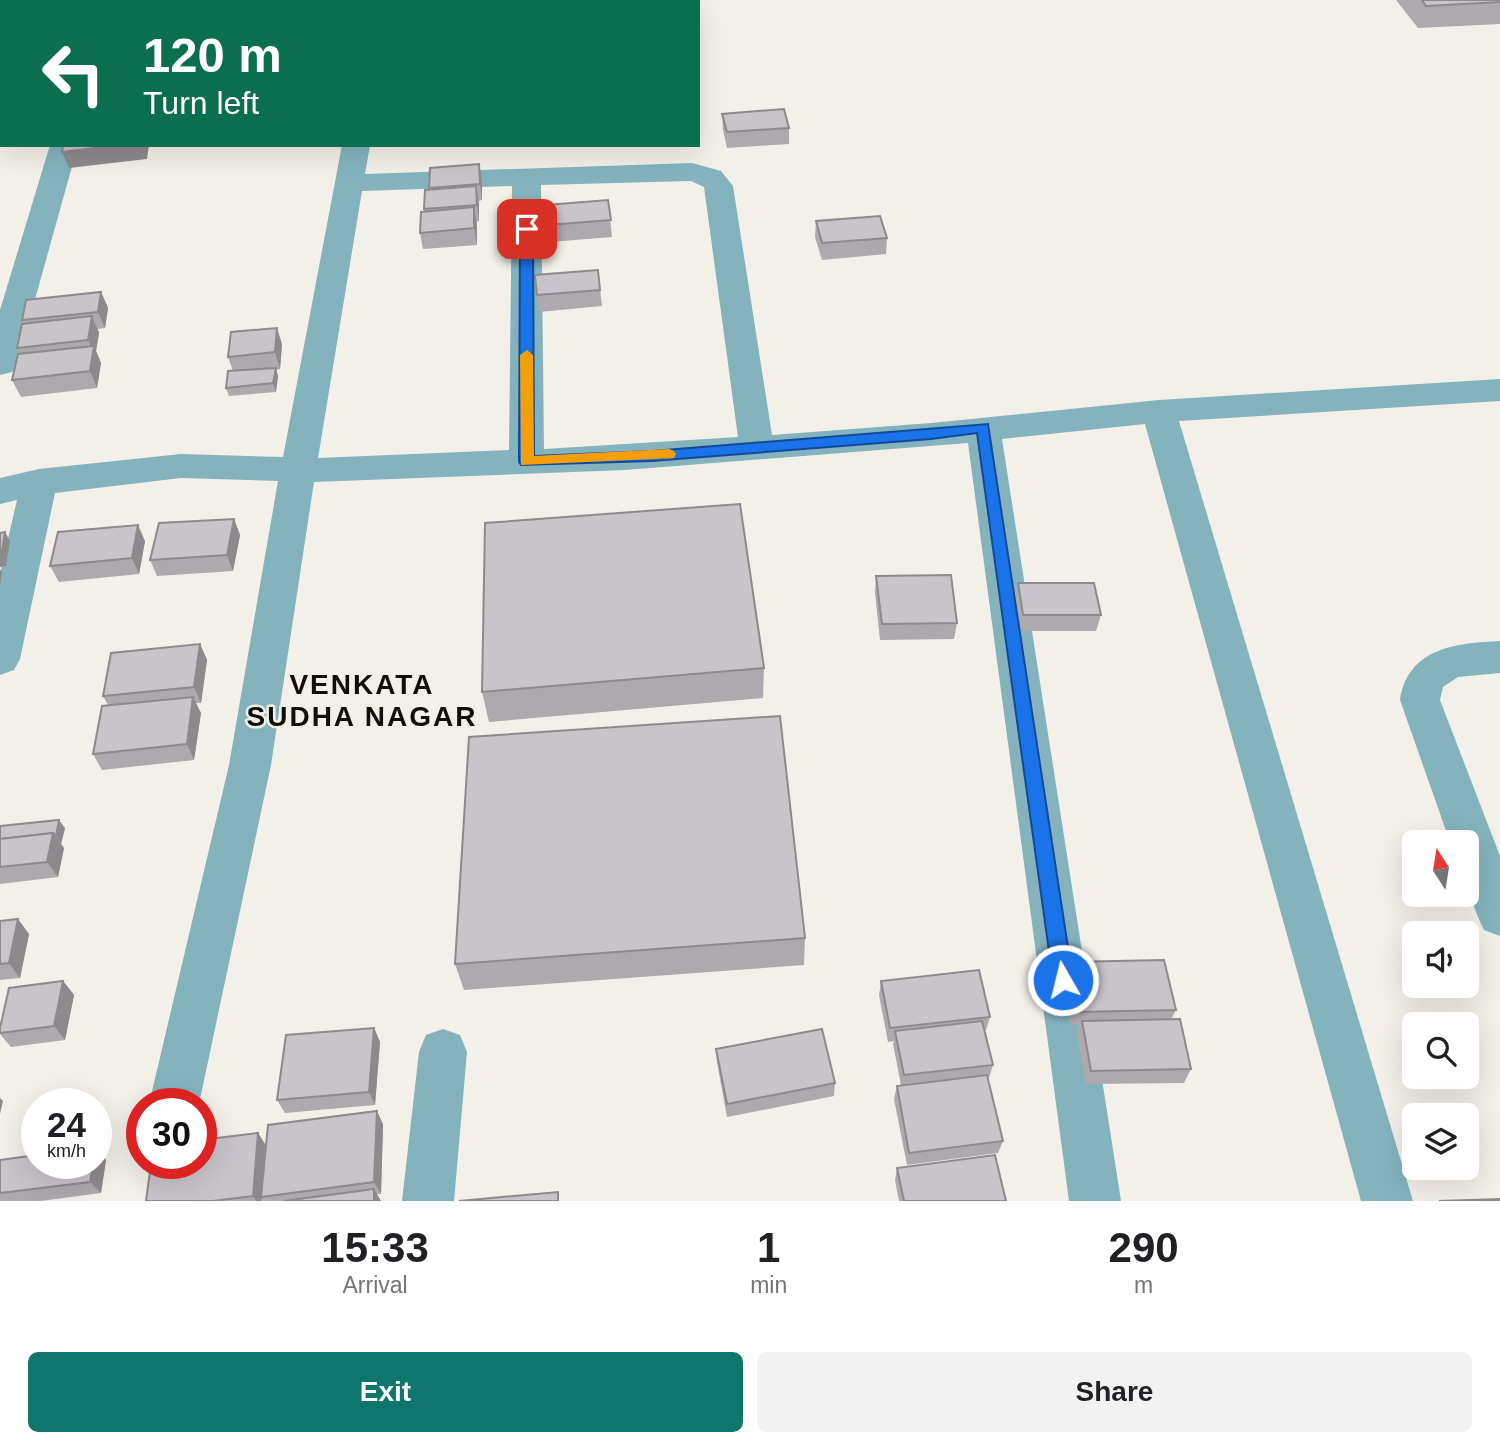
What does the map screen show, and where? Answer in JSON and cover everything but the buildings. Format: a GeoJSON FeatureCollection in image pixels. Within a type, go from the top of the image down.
{"type":"FeatureCollection","features":[{"type":"Feature","properties":{"kind":"street"},"geometry":{"type":"LineString","coordinates":[[0,364],[63,147]]}},
{"type":"Feature","properties":{"kind":"street"},"geometry":{"type":"LineString","coordinates":[[178,1088],[250,765],[298,469],[356,147]]}},
{"type":"Feature","properties":{"kind":"street"},"geometry":{"type":"LineString","coordinates":[[349,183],[692,172],[705,174],[718,186],[757,448]]}},
{"type":"Feature","properties":{"kind":"street"},"geometry":{"type":"LineString","coordinates":[[527,177],[527,462]]}},
{"type":"Feature","properties":{"kind":"street"},"geometry":{"type":"LineString","coordinates":[[0,491],[39,482],[181,466],[298,469],[527,462],[757,448],[931,435],[983,428],[1148,426],[1500,390]]}},
{"type":"Feature","properties":{"kind":"street"},"geometry":{"type":"LineString","coordinates":[[1148,426],[1387,1201]]}},
{"type":"Feature","properties":{"kind":"street"},"geometry":{"type":"LineString","coordinates":[[983,428],[1095,1201]]}},
{"type":"Feature","properties":{"kind":"street"},"geometry":{"type":"LineString","coordinates":[[0,659],[39,482]]}},
{"type":"Feature","properties":{"kind":"street"},"geometry":{"type":"LineString","coordinates":[[1500,657],[1453,663],[1434,671],[1423,683],[1420,700],[1500,916]]}},
{"type":"Feature","properties":{"kind":"street"},"geometry":{"type":"LineString","coordinates":[[428,1201],[443,1052]]}},
{"type":"Feature","properties":{"kind":"slow traffic"},"geometry":{"type":"LineString","coordinates":[[527,355],[527,462],[669,454]]}},
{"type":"Feature","properties":{"kind":"district","name":"VENKATA SUDHA NAGAR"},"geometry":{"type":"Point","coordinates":[362,700]}},
{"type":"Feature","properties":{"kind":"route"},"geometry":{"type":"LineString","coordinates":[[527,229],[527,462],[652,456],[931,435],[983,428],[1063,980]]}}]}
